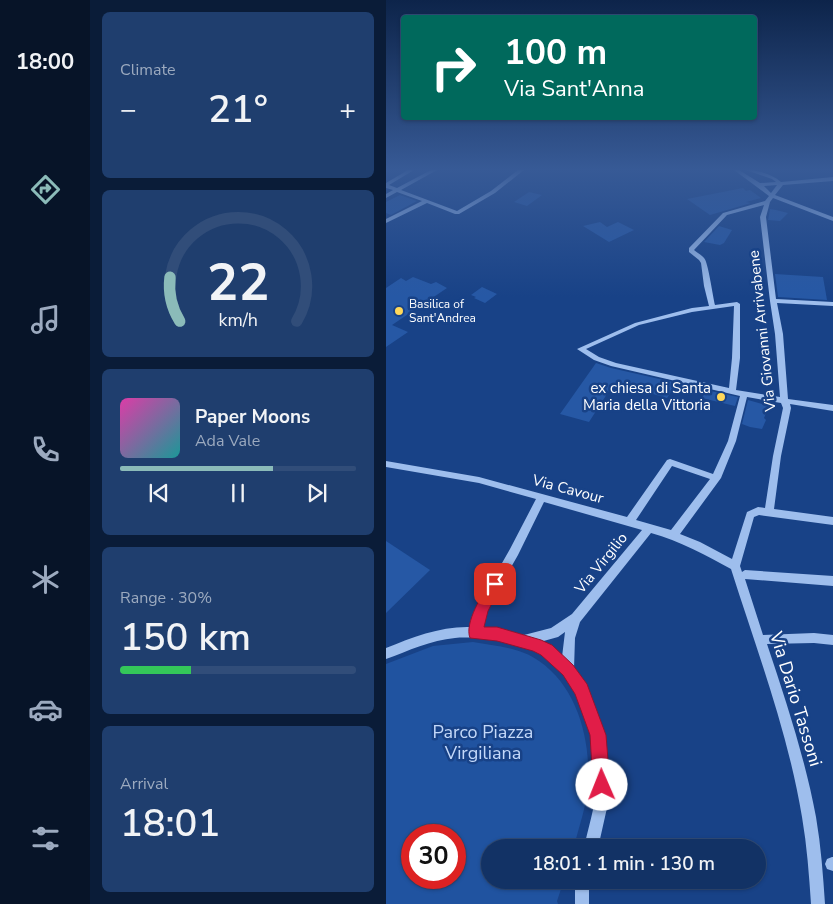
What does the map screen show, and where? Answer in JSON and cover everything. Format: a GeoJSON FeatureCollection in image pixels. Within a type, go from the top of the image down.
{"type":"FeatureCollection","features":[{"type":"Feature","properties":{"kind":"street"},"geometry":{"type":"LineString","coordinates":[[388,219],[403,212]]}},
{"type":"Feature","properties":{"kind":"street"},"geometry":{"type":"LineString","coordinates":[[712,306],[704,263],[702,259],[691,251],[725,214],[730,212]]}},
{"type":"Feature","properties":{"kind":"street","name":"Via Giovanni Arrivabene"},"geometry":{"type":"LineString","coordinates":[[765,212],[763,217],[779,334],[784,401],[787,408],[777,456],[769,512]]}},
{"type":"Feature","properties":{"kind":"street"},"geometry":{"type":"LineString","coordinates":[[811,212],[833,219]]}},
{"type":"Feature","properties":{"kind":"street"},"geometry":{"type":"LineString","coordinates":[[725,214],[739,215]]}},
{"type":"Feature","properties":{"kind":"street"},"geometry":{"type":"LineString","coordinates":[[773,301],[833,304]]}},
{"type":"Feature","properties":{"kind":"street"},"geometry":{"type":"LineString","coordinates":[[732,392],[737,331],[737,304],[712,306],[636,324],[581,349],[598,359],[616,365],[744,395],[833,408]]}},
{"type":"Feature","properties":{"kind":"street"},"geometry":{"type":"LineString","coordinates":[[673,535],[716,478],[732,441],[744,395]]}},
{"type":"Feature","properties":{"kind":"street"},"geometry":{"type":"LineString","coordinates":[[629,522],[670,462],[716,478]]}},
{"type":"Feature","properties":{"kind":"street","name":"Via Cavour"},"geometry":{"type":"LineString","coordinates":[[386,464],[479,480],[629,522],[673,535],[735,566]]}},
{"type":"Feature","properties":{"kind":"street"},"geometry":{"type":"LineString","coordinates":[[475,633],[481,610],[541,498]]}},
{"type":"Feature","properties":{"kind":"street"},"geometry":{"type":"LineString","coordinates":[[735,566],[750,515],[758,511],[833,520]]}},
{"type":"Feature","properties":{"kind":"street","name":"Via Virgilio"},"geometry":{"type":"LineString","coordinates":[[524,640],[554,633],[576,618],[649,528]]}},
{"type":"Feature","properties":{"kind":"street","name":"Via Dario Tassoni"},"geometry":{"type":"LineString","coordinates":[[735,566],[796,756],[817,867],[818,904]]}},
{"type":"Feature","properties":{"kind":"street"},"geometry":{"type":"LineString","coordinates":[[746,575],[833,581]]}},
{"type":"Feature","properties":{"kind":"street","name":"Via Virgilio"},"geometry":{"type":"LineString","coordinates":[[568,670],[568,638],[576,618]]}},
{"type":"Feature","properties":{"kind":"street"},"geometry":{"type":"LineString","coordinates":[[386,654],[432,637],[454,632],[497,634],[524,640],[547,650],[568,670],[581,690],[598,735],[602,798],[593,839]]}},
{"type":"Feature","properties":{"kind":"street"},"geometry":{"type":"LineString","coordinates":[[766,638],[833,640]]}},
{"type":"Feature","properties":{"kind":"street"},"geometry":{"type":"LineString","coordinates":[[582,889],[582,904]]}},
{"type":"Feature","properties":{"kind":"green space","name":"Parco Piazza Virgiliana"},"geometry":{"type":"Polygon","coordinates":[[[473,642],[507,648],[532,656],[553,673],[565,687],[581,721],[588,758],[586,802],[576,839],[481,839],[481,889],[561,889],[557,901],[558,904],[386,904],[386,664],[433,646],[473,642]]]}},
{"type":"Feature","properties":{"kind":"building"},"geometry":{"type":"Polygon","coordinates":[[[386,212],[396,212],[391,215],[386,212]]]}},
{"type":"Feature","properties":{"kind":"building"},"geometry":{"type":"Polygon","coordinates":[[[706,212],[720,212],[710,215],[706,212]]]}},
{"type":"Feature","properties":{"kind":"building"},"geometry":{"type":"Polygon","coordinates":[[[769,212],[788,213],[780,221],[768,220],[769,212]]]}},
{"type":"Feature","properties":{"kind":"building"},"geometry":{"type":"Polygon","coordinates":[[[600,222],[607,227],[618,222],[634,230],[609,242],[583,226],[600,222]]]}},
{"type":"Feature","properties":{"kind":"building"},"geometry":{"type":"Polygon","coordinates":[[[719,226],[732,230],[724,243],[720,245],[704,242],[719,226]]]}},
{"type":"Feature","properties":{"kind":"building"},"geometry":{"type":"Polygon","coordinates":[[[775,274],[823,277],[827,300],[778,297],[775,274]]]}},
{"type":"Feature","properties":{"kind":"building","name":"Basilica of Sant'Andrea"},"geometry":{"type":"Polygon","coordinates":[[[413,277],[431,284],[436,282],[447,288],[392,325],[408,332],[386,347],[386,288],[401,278],[406,281],[413,277]]]}},
{"type":"Feature","properties":{"kind":"building"},"geometry":{"type":"Polygon","coordinates":[[[482,287],[497,294],[485,303],[471,295],[482,287]]]}},
{"type":"Feature","properties":{"kind":"building"},"geometry":{"type":"Polygon","coordinates":[[[596,363],[677,383],[667,398],[614,383],[589,422],[560,414],[596,363]]]}},
{"type":"Feature","properties":{"kind":"building","name":"ex chiesa di Santa Maria della Vittoria"},"geometry":{"type":"Polygon","coordinates":[[[706,390],[738,397],[735,406],[702,398],[706,390]]]}},
{"type":"Feature","properties":{"kind":"building"},"geometry":{"type":"Polygon","coordinates":[[[748,400],[769,406],[762,429],[742,424],[748,400]]]}},
{"type":"Feature","properties":{"kind":"building"},"geometry":{"type":"Polygon","coordinates":[[[386,541],[430,570],[386,613],[386,541]]]}},
{"type":"Feature","properties":{"kind":"place","name":"Basilica of Sant'Andrea"},"geometry":{"type":"Point","coordinates":[399,311]}},
{"type":"Feature","properties":{"kind":"place","name":"ex chiesa di Santa Maria della Vittoria"},"geometry":{"type":"Point","coordinates":[721,397]}},
{"type":"Feature","properties":{"kind":"route"},"geometry":{"type":"LineString","coordinates":[[495,584],[481,610],[475,633],[497,634],[524,640],[542,647],[568,670],[581,690],[598,735],[602,785]]}}]}
